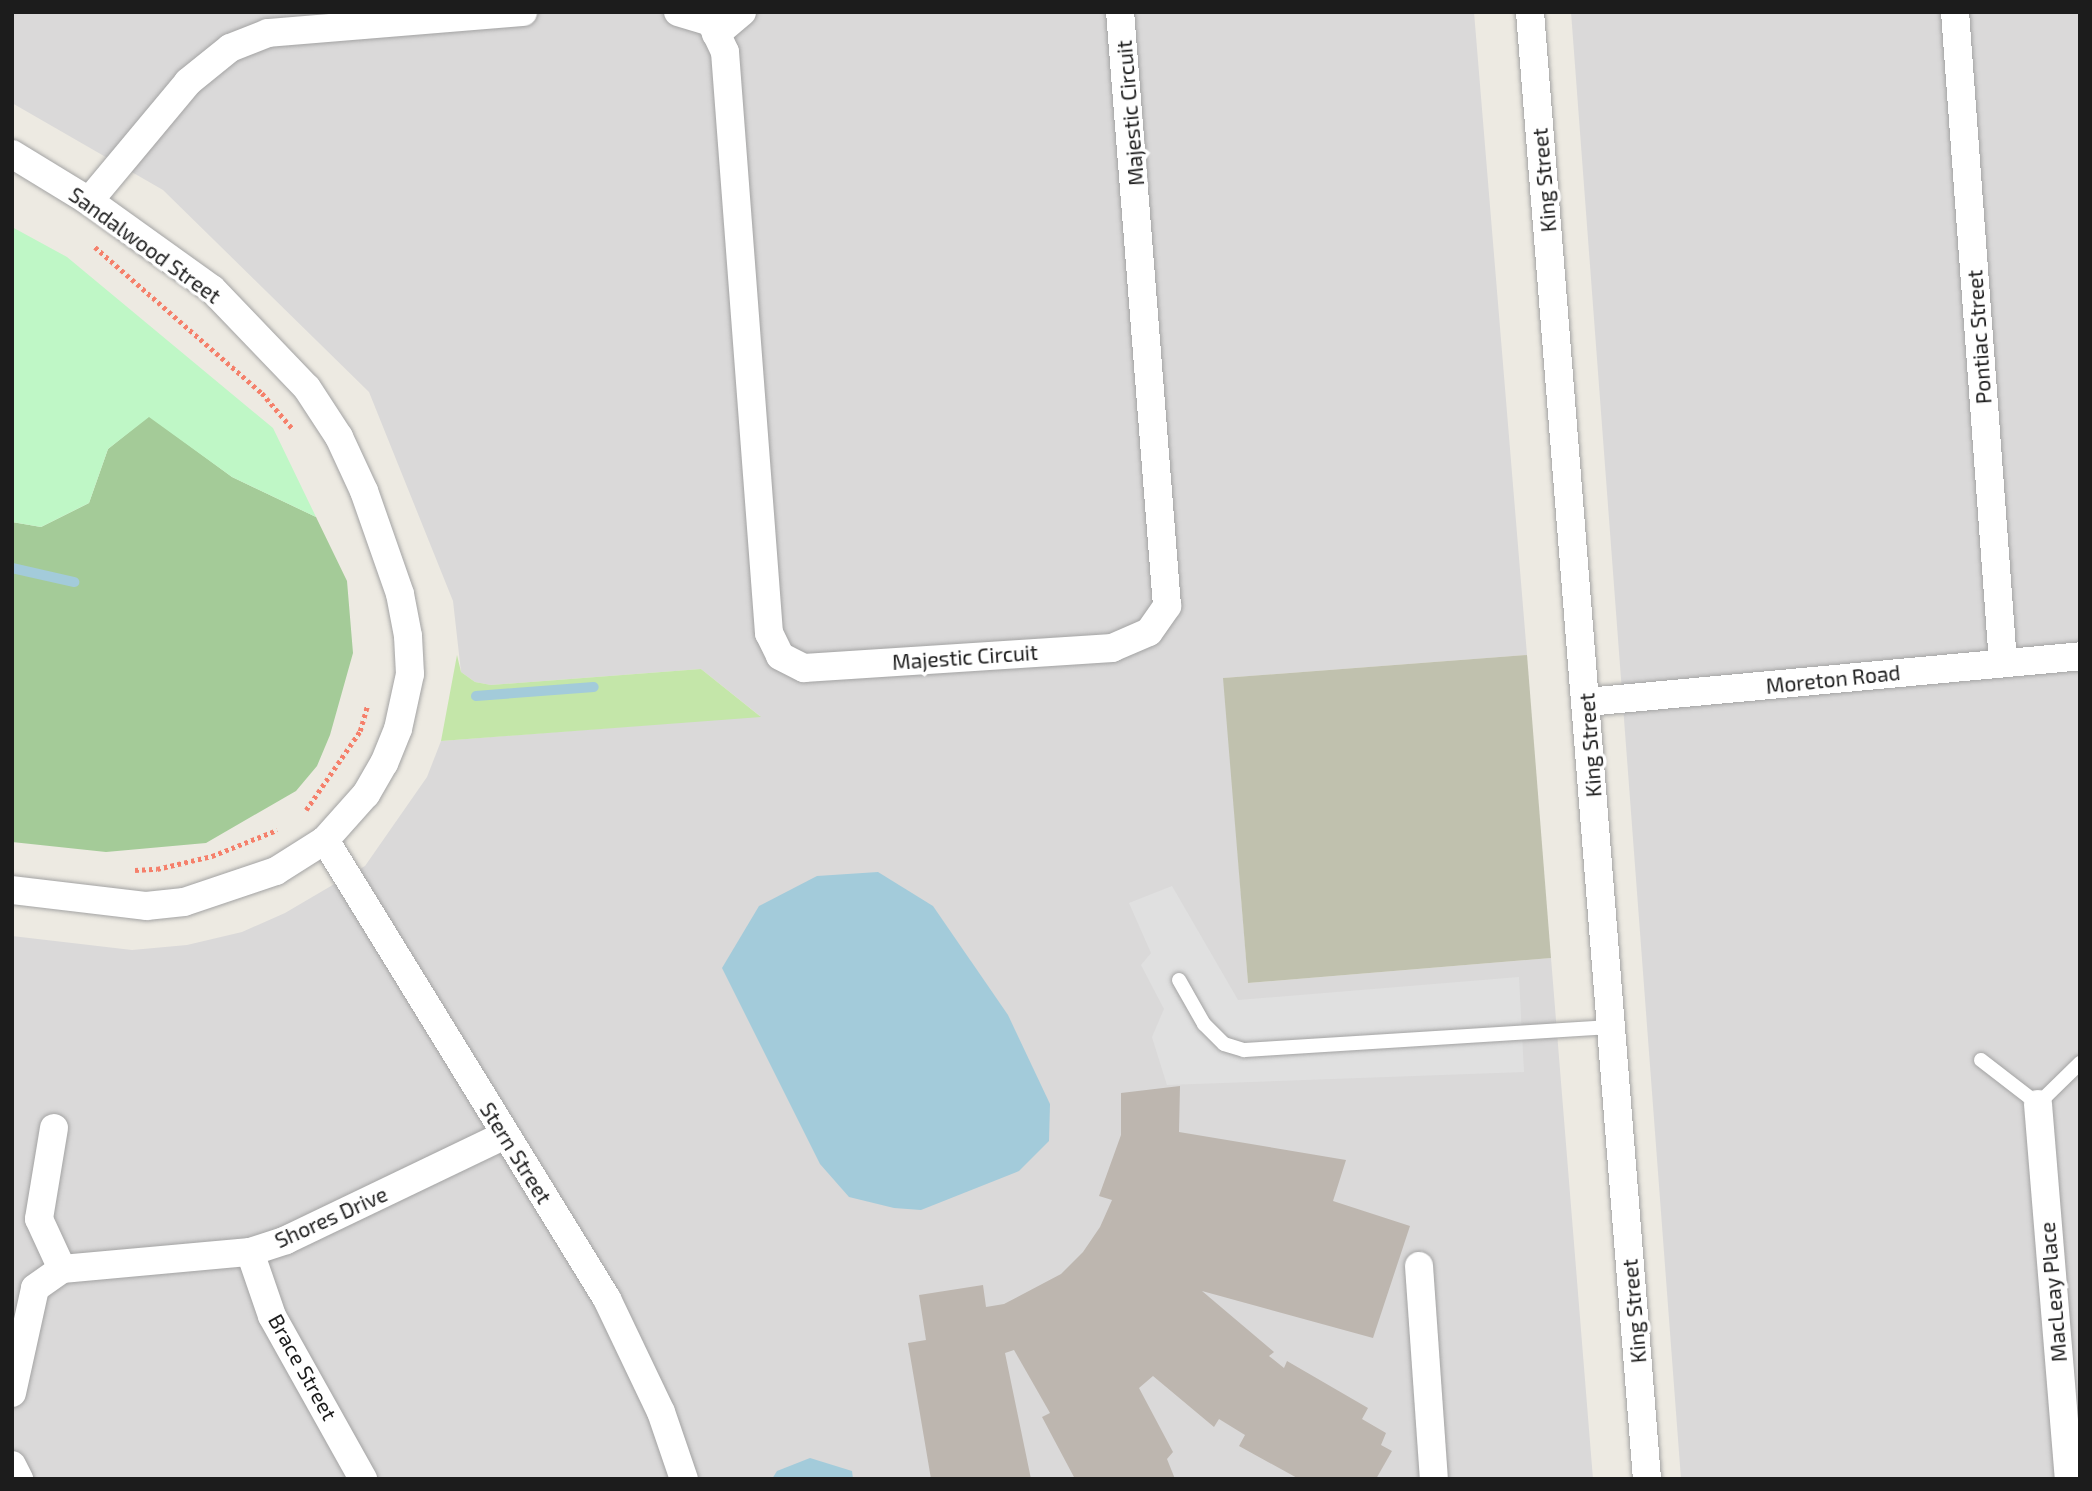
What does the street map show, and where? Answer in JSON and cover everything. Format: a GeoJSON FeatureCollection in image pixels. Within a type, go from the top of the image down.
{"type":"FeatureCollection","features":[{"type":"Feature","properties":{"kind":"street"},"geometry":{"type":"LineString","coordinates":[[89,201],[188,82],[230,48],[268,33],[523,12]]}},
{"type":"Feature","properties":{"kind":"street"},"geometry":{"type":"LineString","coordinates":[[678,12],[710,22],[716,34],[742,12]]}},
{"type":"Feature","properties":{"kind":"street","name":"Majestic Circuit"},"geometry":{"type":"LineString","coordinates":[[716,34],[725,52],[769,634],[780,656],[804,668],[1112,648],[1149,632],[1167,606],[1120,12]]}},
{"type":"Feature","properties":{"kind":"street","name":"King Street"},"geometry":{"type":"LineString","coordinates":[[1530,12],[1647,1479]]}},
{"type":"Feature","properties":{"kind":"street","name":"Pontiac Street"},"geometry":{"type":"LineString","coordinates":[[1955,12],[2003,662]]}},
{"type":"Feature","properties":{"kind":"street","name":"Sandalwood Street"},"geometry":{"type":"LineString","coordinates":[[12,154],[89,201],[212,289],[307,388],[340,437],[364,491],[400,594],[408,636],[410,674],[398,729],[384,763],[366,794],[325,841],[276,871],[184,902],[146,906],[12,890]]}},
{"type":"Feature","properties":{"kind":"street","name":"Moreton Road"},"geometry":{"type":"LineString","coordinates":[[1587,702],[2080,656]]}},
{"type":"Feature","properties":{"kind":"street","name":"Stern Street"},"geometry":{"type":"LineString","coordinates":[[325,841],[607,1299],[661,1412],[684,1479]]}},
{"type":"Feature","properties":{"kind":"street","name":"MacLeay Place"},"geometry":{"type":"LineString","coordinates":[[2038,1104],[2068,1479]]}},
{"type":"Feature","properties":{"kind":"street"},"geometry":{"type":"LineString","coordinates":[[12,1393],[35,1288],[62,1269],[39,1219],[54,1128]]}},
{"type":"Feature","properties":{"kind":"street","name":"Shores Drive"},"geometry":{"type":"LineString","coordinates":[[62,1269],[250,1252],[286,1240],[505,1135]]}},
{"type":"Feature","properties":{"kind":"street","name":"Brace Street"},"geometry":{"type":"LineString","coordinates":[[250,1252],[272,1316],[363,1479]]}},
{"type":"Feature","properties":{"kind":"street"},"geometry":{"type":"LineString","coordinates":[[1419,1265],[1434,1479]]}},
{"type":"Feature","properties":{"kind":"street"},"geometry":{"type":"LineString","coordinates":[[12,1465],[19,1479]]}},
{"type":"Feature","properties":{"kind":"lane"},"geometry":{"type":"LineString","coordinates":[[1179,980],[1204,1024],[1224,1044],[1244,1050],[1611,1027]]}},
{"type":"Feature","properties":{"kind":"lane"},"geometry":{"type":"LineString","coordinates":[[1981,1060],[2038,1104],[2080,1063]]}},
{"type":"Feature","properties":{"kind":"path"},"geometry":{"type":"LineString","coordinates":[[86,240],[262,393],[297,434]]}},
{"type":"Feature","properties":{"kind":"path"},"geometry":{"type":"LineString","coordinates":[[298,821],[360,731],[371,694]]}},
{"type":"Feature","properties":{"kind":"path"},"geometry":{"type":"LineString","coordinates":[[122,871],[157,869],[212,856],[285,827]]}},
{"type":"Feature","properties":{"kind":"shaded area"},"geometry":{"type":"Polygon","coordinates":[[[12,12],[1474,12],[1527,655],[1224,678],[1248,983],[1551,958],[1593,1479],[12,1479],[12,936],[132,950],[187,945],[242,932],[285,913],[365,866],[427,777],[441,741],[760,716],[701,669],[491,685],[475,682],[461,672],[453,601],[369,392],[163,190],[12,103],[12,12]]]}},
{"type":"Feature","properties":{"kind":"shaded area"},"geometry":{"type":"Polygon","coordinates":[[[1571,12],[2080,12],[2080,1479],[1681,1479],[1571,12]]]}},
{"type":"Feature","properties":{"kind":"shaded area"},"geometry":{"type":"Polygon","coordinates":[[[1527,655],[1551,958],[1248,983],[1223,678],[1527,655]]]}},
{"type":"Feature","properties":{"kind":"shaded area"},"geometry":{"type":"Polygon","coordinates":[[[1172,886],[1238,1000],[1519,977],[1524,1072],[1167,1085],[1152,1037],[1164,1009],[1141,965],[1151,953],[1129,903],[1172,886]]]}},
{"type":"Feature","properties":{"kind":"green space"},"geometry":{"type":"Polygon","coordinates":[[[12,227],[67,257],[273,428],[316,517],[232,477],[149,417],[108,449],[89,503],[41,527],[12,522],[12,227]]]}},
{"type":"Feature","properties":{"kind":"green space"},"geometry":{"type":"Polygon","coordinates":[[[149,416],[232,477],[316,517],[347,581],[353,653],[330,735],[317,766],[296,791],[206,843],[106,852],[12,842],[12,522],[41,527],[89,503],[108,449],[149,416]]]}},
{"type":"Feature","properties":{"kind":"green space"},"geometry":{"type":"Polygon","coordinates":[[[457,655],[461,672],[475,682],[491,685],[701,669],[761,717],[441,741],[457,655]]]}},
{"type":"Feature","properties":{"kind":"water"},"geometry":{"type":"Polygon","coordinates":[[[878,872],[933,906],[1008,1015],[1050,1104],[1049,1141],[1019,1171],[921,1210],[894,1208],[849,1197],[820,1164],[722,968],[759,906],[817,876],[878,872]]]}},
{"type":"Feature","properties":{"kind":"water"},"geometry":{"type":"Polygon","coordinates":[[[810,1458],[852,1471],[853,1479],[772,1479],[777,1471],[810,1458]]]}},
{"type":"Feature","properties":{"kind":"building"},"geometry":{"type":"Polygon","coordinates":[[[1180,1086],[1179,1132],[1346,1160],[1333,1201],[1410,1226],[1373,1338],[1202,1291],[1274,1352],[1269,1356],[1284,1368],[1287,1361],[1368,1408],[1362,1419],[1386,1433],[1381,1445],[1392,1451],[1376,1479],[1299,1479],[1239,1446],[1245,1435],[1219,1419],[1214,1427],[1153,1376],[1139,1388],[1173,1452],[1167,1459],[1175,1479],[1075,1479],[1042,1417],[1050,1413],[1014,1350],[1005,1353],[1031,1479],[931,1479],[908,1343],[926,1340],[919,1295],[983,1285],[986,1307],[1004,1304],[1061,1274],[1083,1252],[1100,1227],[1112,1200],[1099,1196],[1121,1135],[1121,1093],[1180,1086]]]}},
{"type":"Feature","properties":{"kind":"waterway"},"geometry":{"type":"LineString","coordinates":[[12,568],[74,582]]}},
{"type":"Feature","properties":{"kind":"waterway"},"geometry":{"type":"LineString","coordinates":[[476,696],[594,687]]}}]}
